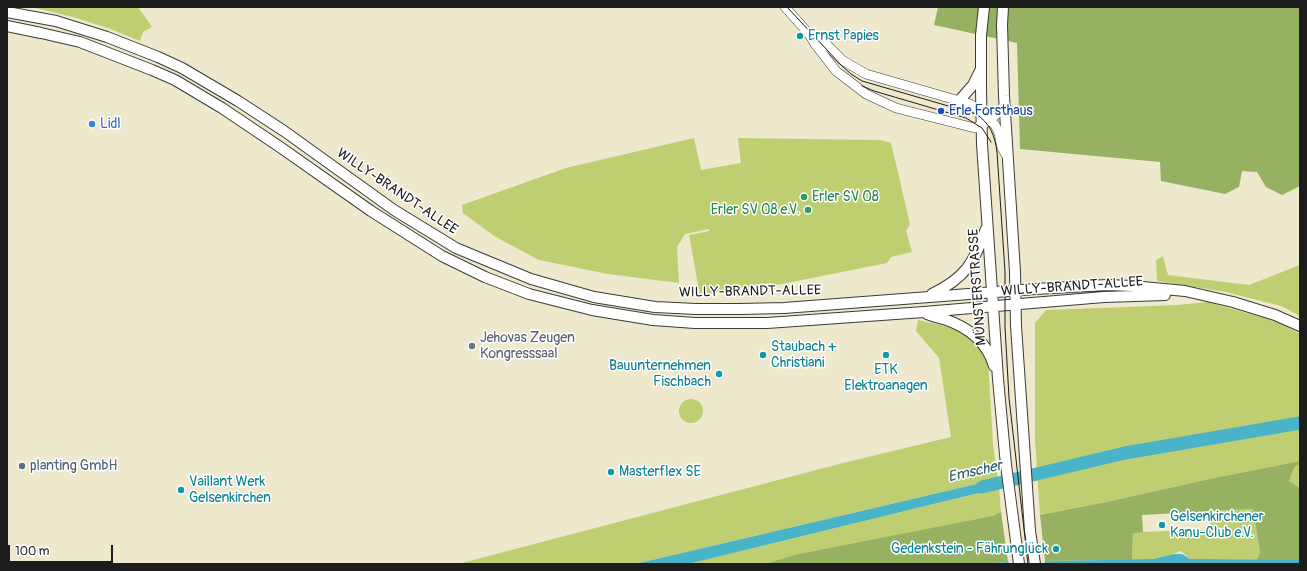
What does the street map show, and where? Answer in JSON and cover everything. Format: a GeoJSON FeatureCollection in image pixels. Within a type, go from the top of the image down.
{"type":"FeatureCollection","features":[{"type":"Feature","properties":{"kind":"main road"},"geometry":{"type":"LineString","coordinates":[[785,7],[810,34],[825,43],[842,60],[866,74],[970,104],[981,112]]}},
{"type":"Feature","properties":{"kind":"main road","name":"MÜNSTERSTRASSE"},"geometry":{"type":"LineString","coordinates":[[984,7],[981,35],[981,112],[986,123],[982,144],[998,379],[1006,465],[1019,564]]}},
{"type":"Feature","properties":{"kind":"main road"},"geometry":{"type":"LineString","coordinates":[[1003,7],[1002,25],[1005,105],[1016,290],[1016,326],[1028,503],[1035,564]]}},
{"type":"Feature","properties":{"kind":"main road","name":"WILLY-BRANDT-ALLEE"},"geometry":{"type":"LineString","coordinates":[[7,12],[56,21],[107,37],[182,68],[238,101],[284,131],[394,210],[456,248],[531,279],[594,296],[655,307],[696,310],[784,308],[1016,290],[1107,285],[1132,286],[1185,291],[1233,302],[1276,315],[1300,326]]}},
{"type":"Feature","properties":{"kind":"main road","name":"WILLY-BRANDT-ALLEE"},"geometry":{"type":"LineString","coordinates":[[7,26],[41,32],[80,42],[175,80],[222,108],[371,211],[442,256],[485,277],[529,294],[592,310],[653,320],[695,323],[767,323],[1154,294],[1205,296]]}},
{"type":"Feature","properties":{"kind":"main road"},"geometry":{"type":"LineString","coordinates":[[810,34],[814,44],[836,71],[866,94],[896,108],[975,128],[986,123],[998,114],[1005,105]]}},
{"type":"Feature","properties":{"kind":"main road"},"geometry":{"type":"LineString","coordinates":[[959,101],[973,85],[981,69]]}},
{"type":"Feature","properties":{"kind":"main road"},"geometry":{"type":"LineString","coordinates":[[986,123],[997,129],[1002,148],[1008,158]]}},
{"type":"Feature","properties":{"kind":"main road"},"geometry":{"type":"LineString","coordinates":[[963,126],[977,134],[982,144]]}},
{"type":"Feature","properties":{"kind":"main road"},"geometry":{"type":"LineString","coordinates":[[925,296],[958,279],[968,268],[981,243],[988,223]]}},
{"type":"Feature","properties":{"kind":"main road"},"geometry":{"type":"LineString","coordinates":[[924,312],[964,327],[973,333],[984,345],[992,358],[998,379]]}},
{"type":"Feature","properties":{"kind":"green space"},"geometry":{"type":"Polygon","coordinates":[[[31,7],[138,7],[152,27],[143,32],[140,41],[108,28],[73,17],[31,7]]]}},
{"type":"Feature","properties":{"kind":"green space"},"geometry":{"type":"Polygon","coordinates":[[[938,7],[1300,7],[1300,186],[1282,195],[1266,187],[1257,172],[1242,171],[1239,187],[1225,194],[1161,181],[1160,162],[1020,149],[1017,43],[934,25],[938,7]]]}},
{"type":"Feature","properties":{"kind":"green space"},"geometry":{"type":"Polygon","coordinates":[[[694,138],[701,170],[741,163],[738,138],[880,140],[891,143],[910,224],[906,231],[912,252],[891,257],[887,263],[777,285],[768,283],[700,295],[689,235],[709,231],[709,229],[685,234],[677,247],[679,283],[608,274],[539,260],[494,236],[463,213],[462,205],[566,168],[694,138]]]}},
{"type":"Feature","properties":{"kind":"green space"},"geometry":{"type":"Polygon","coordinates":[[[1163,256],[1168,275],[1249,285],[1300,265],[1300,316],[1281,306],[1226,292],[1157,281],[1156,260],[1163,256]]]}},
{"type":"Feature","properties":{"kind":"green space"},"geometry":{"type":"Polygon","coordinates":[[[1208,302],[1278,322],[1300,334],[1300,461],[1040,515],[1035,440],[1035,323],[1046,310],[1178,305],[1208,302]]]}},
{"type":"Feature","properties":{"kind":"green space"},"geometry":{"type":"Polygon","coordinates":[[[918,320],[962,330],[988,359],[993,444],[998,479],[635,564],[458,564],[843,463],[951,437],[939,358],[916,331],[918,320]]]}},
{"type":"Feature","properties":{"kind":"green space"},"geometry":{"type":"Polygon","coordinates":[[[691,399],[700,402],[703,411],[700,420],[691,423],[682,420],[679,411],[682,402],[691,399]]]}},
{"type":"Feature","properties":{"kind":"green space"},"geometry":{"type":"Polygon","coordinates":[[[1300,461],[1300,465],[1295,466],[1289,481],[1300,488],[1300,560],[1257,560],[1260,552],[1253,509],[1142,515],[1143,532],[1133,533],[1132,560],[1045,561],[1040,515],[1300,461]]]}},
{"type":"Feature","properties":{"kind":"green space"},"geometry":{"type":"Polygon","coordinates":[[[1300,465],[1300,488],[1289,481],[1295,466],[1300,465]]]}},
{"type":"Feature","properties":{"kind":"green space"},"geometry":{"type":"Polygon","coordinates":[[[999,488],[1001,512],[992,516],[798,554],[764,564],[688,564],[999,488]]]}},
{"type":"Feature","properties":{"kind":"green space"},"geometry":{"type":"Polygon","coordinates":[[[1253,509],[1260,552],[1257,560],[1190,559],[1181,551],[1156,560],[1132,560],[1133,532],[1211,530],[1210,512],[1253,509]]]}},
{"type":"Feature","properties":{"kind":"green space"},"geometry":{"type":"Polygon","coordinates":[[[1001,512],[1008,562],[983,564],[764,564],[798,554],[992,516],[1001,512]]]}},
{"type":"Feature","properties":{"kind":"water"},"geometry":{"type":"Polygon","coordinates":[[[998,479],[999,488],[688,564],[635,564],[998,479]]]}},
{"type":"Feature","properties":{"kind":"water"},"geometry":{"type":"Polygon","coordinates":[[[1174,554],[1182,554],[1190,559],[1300,560],[1300,564],[983,564],[1008,562],[1154,559],[1174,554]]]}},
{"type":"Feature","properties":{"kind":"pier"},"geometry":{"type":"Polygon","coordinates":[[[1044,559],[1045,564],[1009,564],[1008,560],[1044,559]]]}},
{"type":"Feature","properties":{"kind":"waterway","name":"Emscher"},"geometry":{"type":"LineString","coordinates":[[982,487],[1125,453],[1300,423]]}},
{"type":"Feature","properties":{"kind":"tram line"},"geometry":{"type":"LineString","coordinates":[[787,7],[841,65],[862,81],[976,114],[985,121],[991,130],[997,152],[1005,272],[1005,327],[1009,398],[1028,564]]}},
{"type":"Feature","properties":{"kind":"tram line"},"geometry":{"type":"LineString","coordinates":[[862,86],[874,91],[966,118],[982,128],[991,142]]}},
{"type":"Feature","properties":{"kind":"place","name":"Ernst Papies"},"geometry":{"type":"Point","coordinates":[800,36]}},
{"type":"Feature","properties":{"kind":"place","name":"Erle Forsthaus"},"geometry":{"type":"Point","coordinates":[941,111]}},
{"type":"Feature","properties":{"kind":"place","name":"Lidl"},"geometry":{"type":"Point","coordinates":[92,124]}},
{"type":"Feature","properties":{"kind":"place","name":"Erler SV 08"},"geometry":{"type":"Point","coordinates":[804,197]}},
{"type":"Feature","properties":{"kind":"place","name":"Erler SV 08 e.V."},"geometry":{"type":"Point","coordinates":[808,210]}},
{"type":"Feature","properties":{"kind":"place","name":"Jehovas Zeugen Kongresssaal"},"geometry":{"type":"Point","coordinates":[472,346]}},
{"type":"Feature","properties":{"kind":"place","name":"Staubach + Christiani"},"geometry":{"type":"Point","coordinates":[763,355]}},
{"type":"Feature","properties":{"kind":"place","name":"ETK Elektroanagen"},"geometry":{"type":"Point","coordinates":[886,355]}},
{"type":"Feature","properties":{"kind":"place","name":"Bauunternehmen Fischbach"},"geometry":{"type":"Point","coordinates":[719,374]}},
{"type":"Feature","properties":{"kind":"place","name":"planting GmbH"},"geometry":{"type":"Point","coordinates":[22,466]}},
{"type":"Feature","properties":{"kind":"place","name":"Masterflex SE"},"geometry":{"type":"Point","coordinates":[611,472]}},
{"type":"Feature","properties":{"kind":"place","name":"Vaillant Werk Gelsenkirchen"},"geometry":{"type":"Point","coordinates":[181,490]}},
{"type":"Feature","properties":{"kind":"place","name":"Gelsenkirchener Kanu-Club e.V."},"geometry":{"type":"Point","coordinates":[1162,525]}},
{"type":"Feature","properties":{"kind":"place","name":"Gedenkstein - Fährunglück"},"geometry":{"type":"Point","coordinates":[1056,549]}}]}
